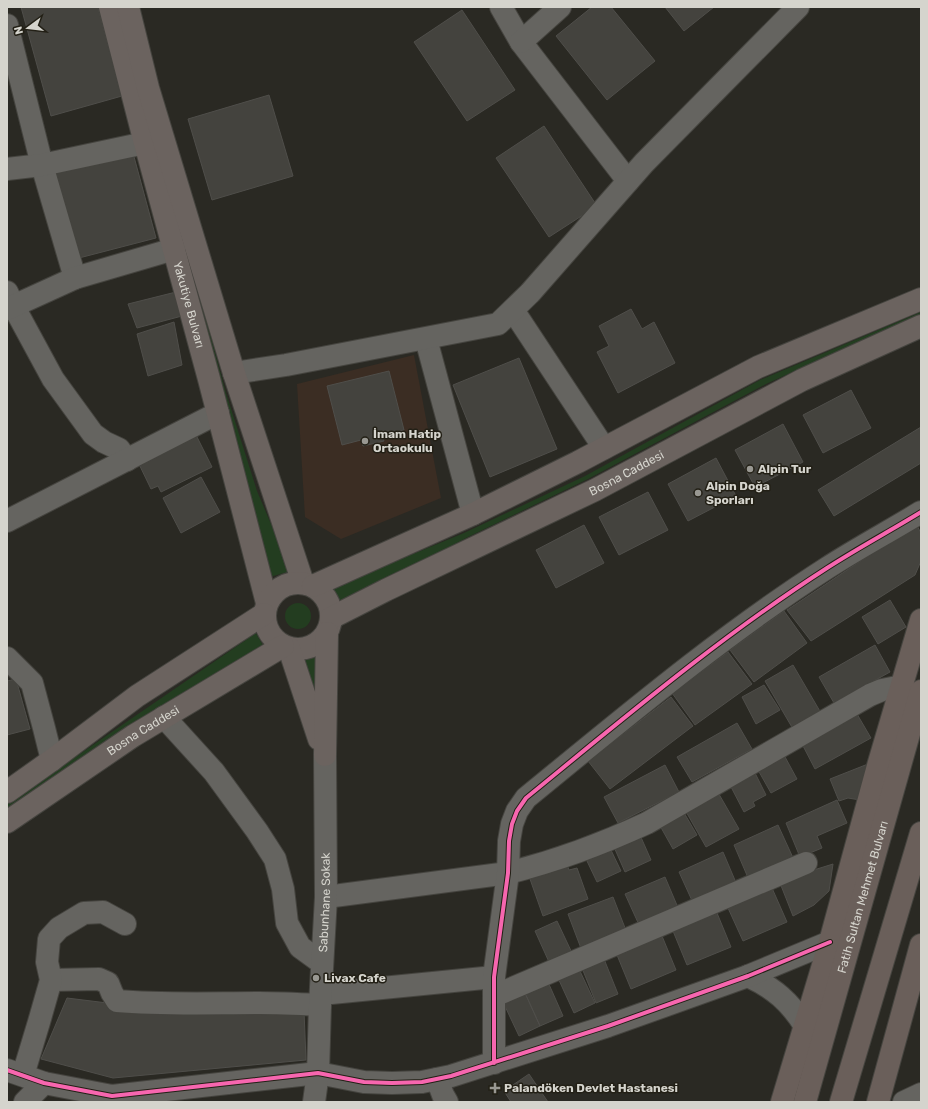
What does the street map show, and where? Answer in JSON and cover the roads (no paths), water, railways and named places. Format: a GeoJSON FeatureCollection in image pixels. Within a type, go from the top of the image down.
{"type":"FeatureCollection","features":[{"type":"Feature","properties":{"kind":"highway"},"geometry":{"type":"LineString","coordinates":[[782,1102],[830,942],[878,766],[911,689],[921,620]]}},
{"type":"Feature","properties":{"kind":"highway","name":"Fatih Sultan Mehmet Bulvarı"},"geometry":{"type":"LineString","coordinates":[[805,1102],[911,689]]}},
{"type":"Feature","properties":{"kind":"highway"},"geometry":{"type":"LineString","coordinates":[[841,1102],[921,834]]}},
{"type":"Feature","properties":{"kind":"highway"},"geometry":{"type":"LineString","coordinates":[[878,1102],[921,945]]}},
{"type":"Feature","properties":{"kind":"main road","name":"Yakutiye Bulvarı"},"geometry":{"type":"LineString","coordinates":[[110,7],[144,143],[218,413],[266,608]]}},
{"type":"Feature","properties":{"kind":"main road","name":"Yakutiye Bulvarı"},"geometry":{"type":"LineString","coordinates":[[128,7],[148,88],[234,373],[308,585]]}},
{"type":"Feature","properties":{"kind":"main road"},"geometry":{"type":"LineString","coordinates":[[308,585],[472,514],[604,448],[758,367],[921,299]]}},
{"type":"Feature","properties":{"kind":"main road","name":"Bosna Caddesi"},"geometry":{"type":"LineString","coordinates":[[329,625],[393,587],[595,490],[802,380],[921,326]]}},
{"type":"Feature","properties":{"kind":"main road"},"geometry":{"type":"LineString","coordinates":[[324,755],[330,608],[327,599],[321,592],[308,585],[292,583],[282,587],[273,594],[266,608],[265,624],[269,633],[275,641],[286,647],[300,650],[320,642],[329,625]]}},
{"type":"Feature","properties":{"kind":"main road"},"geometry":{"type":"LineString","coordinates":[[7,792],[137,696],[266,608]]}},
{"type":"Feature","properties":{"kind":"main road"},"geometry":{"type":"LineString","coordinates":[[286,647],[324,755]]}},
{"type":"Feature","properties":{"kind":"main road","name":"Bosna Caddesi"},"geometry":{"type":"LineString","coordinates":[[7,822],[133,736],[286,647]]}},
{"type":"Feature","properties":{"kind":"street"},"geometry":{"type":"LineString","coordinates":[[501,7],[521,42],[628,181]]}},
{"type":"Feature","properties":{"kind":"street"},"geometry":{"type":"LineString","coordinates":[[521,42],[560,7]]}},
{"type":"Feature","properties":{"kind":"street"},"geometry":{"type":"LineString","coordinates":[[234,373],[286,365],[498,324],[530,294],[644,163],[798,7]]}},
{"type":"Feature","properties":{"kind":"street"},"geometry":{"type":"LineString","coordinates":[[7,25],[42,165],[75,278]]}},
{"type":"Feature","properties":{"kind":"street"},"geometry":{"type":"LineString","coordinates":[[7,169],[42,165],[144,143]]}},
{"type":"Feature","properties":{"kind":"street"},"geometry":{"type":"LineString","coordinates":[[127,460],[119,449],[104,442],[93,434],[52,378],[9,303],[75,278],[174,249]]}},
{"type":"Feature","properties":{"kind":"street"},"geometry":{"type":"LineString","coordinates":[[513,310],[604,448]]}},
{"type":"Feature","properties":{"kind":"street"},"geometry":{"type":"LineString","coordinates":[[426,339],[472,514]]}},
{"type":"Feature","properties":{"kind":"street"},"geometry":{"type":"LineString","coordinates":[[7,521],[218,413]]}},
{"type":"Feature","properties":{"kind":"street"},"geometry":{"type":"LineString","coordinates":[[494,1063],[494,986],[508,873],[509,841],[512,824],[517,811],[526,798],[617,723],[759,615],[828,567],[921,512]]}},
{"type":"Feature","properties":{"kind":"street"},"geometry":{"type":"LineString","coordinates":[[7,658],[32,683],[52,760]]}},
{"type":"Feature","properties":{"kind":"street"},"geometry":{"type":"LineString","coordinates":[[326,896],[508,873],[564,858],[620,836],[647,823],[870,695],[882,690],[911,689]]}},
{"type":"Feature","properties":{"kind":"street"},"geometry":{"type":"LineString","coordinates":[[164,717],[214,772],[258,831],[276,859],[283,889],[287,923],[300,947],[322,963]]}},
{"type":"Feature","properties":{"kind":"street","name":"Sabunhane Sokak"},"geometry":{"type":"LineString","coordinates":[[314,1102],[318,1073],[320,1000],[326,896],[324,755]]}},
{"type":"Feature","properties":{"kind":"street"},"geometry":{"type":"LineString","coordinates":[[51,980],[99,979],[108,983],[117,1001],[191,1004],[320,1000],[494,986],[806,863]]}},
{"type":"Feature","properties":{"kind":"street"},"geometry":{"type":"LineString","coordinates":[[125,924],[103,912],[84,913],[59,928],[49,939],[47,962],[51,980],[39,1022],[15,1073],[44,1083],[112,1096],[318,1073],[364,1082],[422,1082],[451,1076],[608,1026],[748,976],[830,942]]}},
{"type":"Feature","properties":{"kind":"street"},"geometry":{"type":"LineString","coordinates":[[748,976],[773,989],[784,998],[805,1026]]}},
{"type":"Feature","properties":{"kind":"street"},"geometry":{"type":"LineString","coordinates":[[438,1079],[447,1102]]}},
{"type":"Feature","properties":{"kind":"street"},"geometry":{"type":"LineString","coordinates":[[25,1102],[44,1083]]}},
{"type":"Feature","properties":{"kind":"street"},"geometry":{"type":"LineString","coordinates":[[904,1102],[921,1094]]}},
{"type":"Feature","properties":{"kind":"place","name":"İmam Hatip Ortaokulu"},"geometry":{"type":"Point","coordinates":[365,441]}},
{"type":"Feature","properties":{"kind":"place","name":"Alpin Tur"},"geometry":{"type":"Point","coordinates":[750,469]}},
{"type":"Feature","properties":{"kind":"place","name":"Alpin Doğa Sporları"},"geometry":{"type":"Point","coordinates":[698,493]}},
{"type":"Feature","properties":{"kind":"place","name":"Livax Cafe"},"geometry":{"type":"Point","coordinates":[316,978]}},
{"type":"Feature","properties":{"kind":"place","name":"Palandöken Devlet Hastanesi"},"geometry":{"type":"Point","coordinates":[495,1088]}}]}
